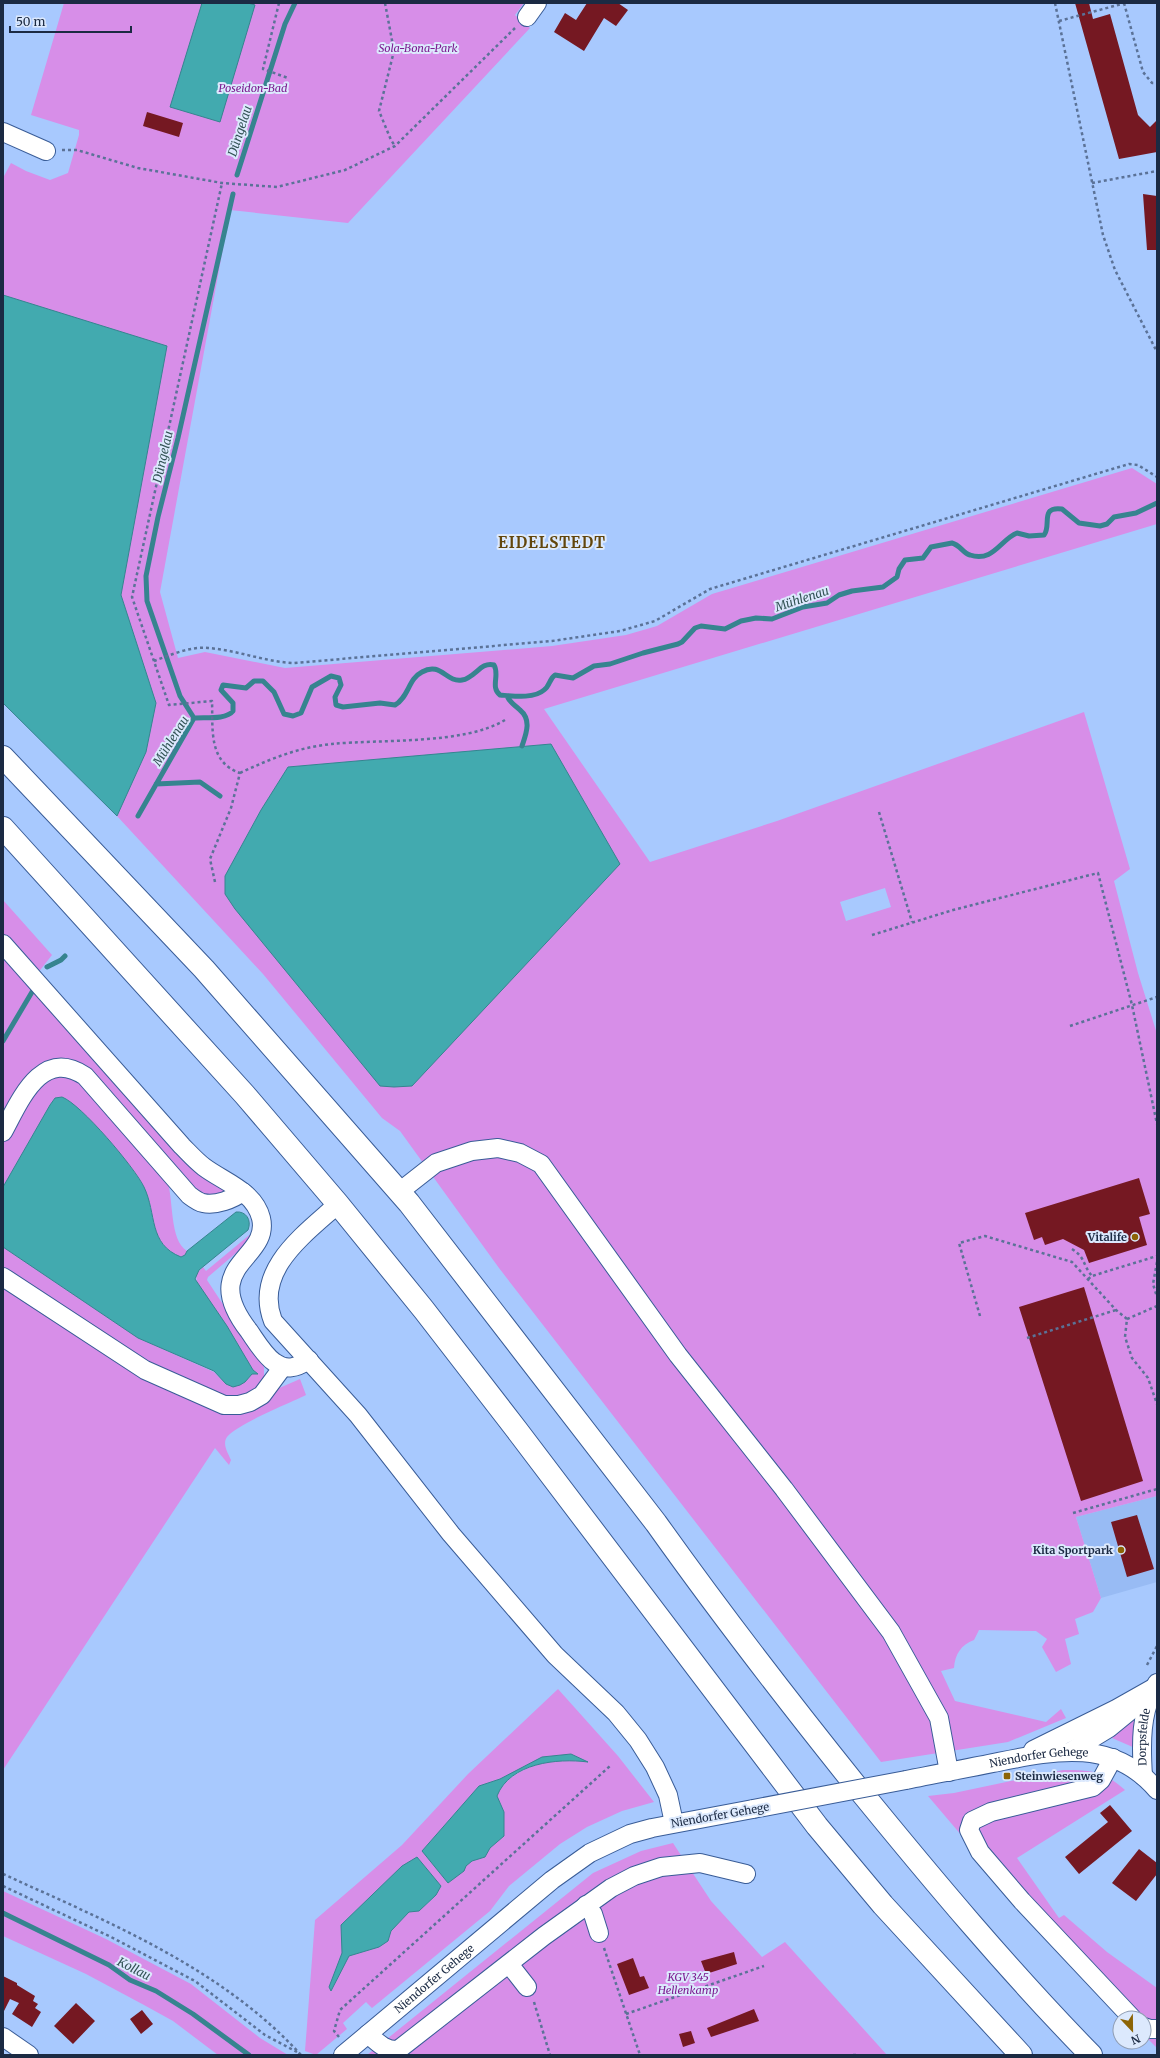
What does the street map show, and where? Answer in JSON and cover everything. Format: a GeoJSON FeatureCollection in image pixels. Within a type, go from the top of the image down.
{"type":"FeatureCollection","features":[{"type":"Feature","properties":{"kind":"highway"},"geometry":{"type":"LineString","coordinates":[[3,757],[204,969],[399,1192],[656,1523],[693,1576],[800,1717],[931,1878],[1032,1994],[1091,2055]]}},
{"type":"Feature","properties":{"kind":"highway"},"geometry":{"type":"LineString","coordinates":[[3,828],[245,1094],[338,1204],[424,1310],[506,1416],[817,1826],[883,1905],[1021,2055]]}},
{"type":"Feature","properties":{"kind":"street"},"geometry":{"type":"LineString","coordinates":[[3,132],[46,151]]}},
{"type":"Feature","properties":{"kind":"street"},"geometry":{"type":"LineString","coordinates":[[3,944],[182,1146],[203,1167],[243,1192],[255,1203],[261,1219],[260,1234],[255,1246],[234,1272],[230,1285],[233,1304],[244,1325],[271,1360],[282,1368],[290,1368],[301,1365],[309,1360]]}},
{"type":"Feature","properties":{"kind":"street"},"geometry":{"type":"LineString","coordinates":[[3,1132],[28,1088],[37,1078],[51,1069],[68,1067],[85,1076],[189,1195],[204,1204],[216,1203],[235,1198],[243,1192]]}},
{"type":"Feature","properties":{"kind":"street"},"geometry":{"type":"LineString","coordinates":[[399,1192],[436,1163],[472,1151],[498,1148],[520,1153],[541,1164],[678,1355],[784,1489],[891,1632],[939,1718],[949,1772]]}},
{"type":"Feature","properties":{"kind":"street"},"geometry":{"type":"LineString","coordinates":[[338,1204],[294,1243],[272,1275],[269,1310],[273,1321],[358,1415],[451,1534],[550,1649],[616,1714],[638,1740],[655,1767],[668,1795],[674,1823]]}},
{"type":"Feature","properties":{"kind":"street"},"geometry":{"type":"LineString","coordinates":[[3,1278],[140,1367],[224,1405],[240,1405],[250,1402],[262,1395],[282,1368]]}},
{"type":"Feature","properties":{"kind":"street"},"geometry":{"type":"LineString","coordinates":[[1151,1710],[1156,1685]]}},
{"type":"Feature","properties":{"kind":"street"},"geometry":{"type":"LineString","coordinates":[[1073,1750],[1092,1740],[1125,1716],[1156,1685]]}},
{"type":"Feature","properties":{"kind":"street"},"geometry":{"type":"LineString","coordinates":[[1014,1758],[1116,1709],[1156,1685]]}},
{"type":"Feature","properties":{"kind":"street","name":"Dorpsfelde"},"geometry":{"type":"LineString","coordinates":[[1143,1776],[1142,1730],[1151,1710]]}},
{"type":"Feature","properties":{"kind":"street","name":"Niendorfer Gehege"},"geometry":{"type":"LineString","coordinates":[[347,2052],[572,1865],[590,1853],[630,1834],[674,1823],[949,1772],[1014,1758],[1073,1750],[1093,1752],[1114,1758],[1143,1776],[1157,1790]]}},
{"type":"Feature","properties":{"kind":"street"},"geometry":{"type":"LineString","coordinates":[[1114,1758],[1101,1780],[1093,1787],[991,1812],[972,1821],[969,1830],[980,1852],[1018,1896],[1125,2010]]}},
{"type":"Feature","properties":{"kind":"street"},"geometry":{"type":"LineString","coordinates":[[368,2034],[385,2048],[398,2050],[586,1905],[611,1888],[634,1876],[661,1867],[700,1863],[746,1874]]}},
{"type":"Feature","properties":{"kind":"street"},"geometry":{"type":"LineString","coordinates":[[586,1905],[592,1914],[600,1933]]}},
{"type":"Feature","properties":{"kind":"street"},"geometry":{"type":"LineString","coordinates":[[509,1964],[527,1987]]}},
{"type":"Feature","properties":{"kind":"street"},"geometry":{"type":"LineString","coordinates":[[3,2037],[29,2055]]}},
{"type":"Feature","properties":{"kind":"path"},"geometry":{"type":"LineString","coordinates":[[279,3],[263,69],[288,78]]}},
{"type":"Feature","properties":{"kind":"path"},"geometry":{"type":"LineString","coordinates":[[1055,3],[1103,234],[1115,270],[1157,352]]}},
{"type":"Feature","properties":{"kind":"path"},"geometry":{"type":"LineString","coordinates":[[1059,21],[1124,3],[1143,72],[1152,83],[1157,83]]}},
{"type":"Feature","properties":{"kind":"path"},"geometry":{"type":"LineString","coordinates":[[387,4],[394,51],[379,111],[395,146]]}},
{"type":"Feature","properties":{"kind":"path"},"geometry":{"type":"LineString","coordinates":[[46,151],[77,150],[138,168],[222,183],[277,187],[345,170],[395,146],[532,10]]}},
{"type":"Feature","properties":{"kind":"path"},"geometry":{"type":"LineString","coordinates":[[1092,183],[1157,171]]}},
{"type":"Feature","properties":{"kind":"path"},"geometry":{"type":"LineString","coordinates":[[222,183],[132,597],[169,705],[198,701],[212,701],[213,739],[217,756],[230,770],[240,773],[266,761],[297,750],[332,744],[401,740],[468,733],[497,725],[505,720]]}},
{"type":"Feature","properties":{"kind":"path"},"geometry":{"type":"LineString","coordinates":[[154,660],[176,653],[208,648],[281,663],[294,663],[552,641],[620,631],[655,621],[710,589],[1129,464],[1138,465],[1157,477]]}},
{"type":"Feature","properties":{"kind":"path"},"geometry":{"type":"LineString","coordinates":[[215,882],[210,859],[231,808],[240,773]]}},
{"type":"Feature","properties":{"kind":"path"},"geometry":{"type":"LineString","coordinates":[[879,812],[912,922]]}},
{"type":"Feature","properties":{"kind":"path"},"geometry":{"type":"LineString","coordinates":[[872,935],[952,910],[1098,872],[1132,1005],[1157,1124]]}},
{"type":"Feature","properties":{"kind":"path"},"geometry":{"type":"LineString","coordinates":[[1070,1026],[1157,998]]}},
{"type":"Feature","properties":{"kind":"path"},"geometry":{"type":"LineString","coordinates":[[980,1316],[959,1243],[985,1236],[1072,1262],[1127,1320]]}},
{"type":"Feature","properties":{"kind":"path"},"geometry":{"type":"LineString","coordinates":[[1072,1249],[1082,1255],[1086,1268],[1092,1276]]}},
{"type":"Feature","properties":{"kind":"path"},"geometry":{"type":"LineString","coordinates":[[1088,1279],[1092,1276],[1157,1256]]}},
{"type":"Feature","properties":{"kind":"path"},"geometry":{"type":"LineString","coordinates":[[1157,1262],[1154,1284],[1157,1297]]}},
{"type":"Feature","properties":{"kind":"path"},"geometry":{"type":"LineString","coordinates":[[1127,1320],[1157,1306]]}},
{"type":"Feature","properties":{"kind":"path"},"geometry":{"type":"LineString","coordinates":[[1027,1338],[1116,1310]]}},
{"type":"Feature","properties":{"kind":"path"},"geometry":{"type":"LineString","coordinates":[[1127,1320],[1125,1337],[1132,1358],[1148,1378],[1157,1404]]}},
{"type":"Feature","properties":{"kind":"path"},"geometry":{"type":"LineString","coordinates":[[1073,1513],[1157,1489]]}},
{"type":"Feature","properties":{"kind":"path"},"geometry":{"type":"LineString","coordinates":[[1147,1665],[1157,1646]]}},
{"type":"Feature","properties":{"kind":"path"},"geometry":{"type":"LineString","coordinates":[[347,2052],[334,2031],[340,2010],[610,1766]]}},
{"type":"Feature","properties":{"kind":"path"},"geometry":{"type":"LineString","coordinates":[[3,1874],[76,1907],[168,1953],[207,1975],[246,2005],[301,2054]]}},
{"type":"Feature","properties":{"kind":"path"},"geometry":{"type":"LineString","coordinates":[[3,1886],[112,1937],[194,1981],[265,2035],[301,2054]]}},
{"type":"Feature","properties":{"kind":"path"},"geometry":{"type":"LineString","coordinates":[[607,1959],[640,2055]]}},
{"type":"Feature","properties":{"kind":"path"},"geometry":{"type":"LineString","coordinates":[[626,2014],[764,1966]]}},
{"type":"Feature","properties":{"kind":"path"},"geometry":{"type":"LineString","coordinates":[[527,1987],[550,2055]]}},
{"type":"Feature","properties":{"kind":"shaded area"},"geometry":{"type":"Polygon","coordinates":[[[202,3],[248,3],[255,5],[220,122],[170,107],[202,3]]]}},
{"type":"Feature","properties":{"kind":"shaded area"},"geometry":{"type":"Polygon","coordinates":[[[3,295],[167,346],[121,595],[156,703],[146,752],[117,816],[3,703],[3,295]]]}},
{"type":"Feature","properties":{"kind":"shaded area"},"geometry":{"type":"Polygon","coordinates":[[[551,744],[620,864],[412,1086],[380,1086],[235,909],[225,894],[225,876],[261,810],[288,767],[551,744]]]}},
{"type":"Feature","properties":{"kind":"shaded area"},"geometry":{"type":"Polygon","coordinates":[[[62,1097],[82,1111],[119,1152],[139,1178],[148,1197],[158,1236],[170,1251],[181,1257],[236,1212],[243,1213],[247,1217],[249,1220],[248,1230],[199,1270],[195,1279],[227,1326],[253,1370],[258,1374],[252,1374],[240,1385],[233,1387],[226,1384],[214,1371],[138,1338],[3,1247],[3,1187],[50,1105],[55,1098],[62,1097]]]}},
{"type":"Feature","properties":{"kind":"shaded area","name":"Kita Sportpark"},"geometry":{"type":"Polygon","coordinates":[[[1157,1496],[1157,1582],[1101,1598],[1076,1517],[1157,1496]]]}},
{"type":"Feature","properties":{"kind":"shaded area"},"geometry":{"type":"Polygon","coordinates":[[[571,1754],[588,1762],[563,1761],[536,1765],[512,1776],[503,1785],[497,1796],[504,1812],[504,1836],[490,1848],[485,1857],[472,1861],[466,1866],[464,1871],[448,1883],[422,1851],[479,1786],[500,1779],[542,1757],[571,1754]]]}},
{"type":"Feature","properties":{"kind":"shaded area"},"geometry":{"type":"Polygon","coordinates":[[[417,1857],[441,1886],[436,1895],[419,1911],[409,1912],[391,1931],[388,1941],[379,1947],[349,1956],[331,1991],[329,1987],[342,1953],[341,1925],[402,1866],[417,1857]]]}},
{"type":"Feature","properties":{"kind":"green space"},"geometry":{"type":"Polygon","coordinates":[[[64,3],[524,3],[515,15],[530,28],[348,223],[230,210],[160,592],[178,658],[205,652],[285,668],[552,646],[626,635],[657,626],[712,594],[1132,468],[1157,484],[1157,524],[544,709],[650,862],[777,821],[1084,712],[1130,869],[1114,881],[1138,973],[1157,1034],[1157,1496],[1076,1517],[1101,1598],[1093,1612],[1075,1619],[1079,1634],[1065,1639],[1071,1664],[1056,1672],[1042,1647],[1047,1639],[1036,1631],[979,1630],[974,1640],[962,1647],[957,1654],[954,1668],[941,1671],[955,1701],[1046,1722],[1061,1709],[1066,1718],[1008,1742],[881,1762],[499,1268],[400,1131],[382,1118],[263,974],[117,816],[146,752],[156,703],[121,595],[166,347],[3,295],[3,178],[11,163],[26,171],[50,180],[68,173],[79,135],[79,130],[31,115],[64,3]],[[551,744],[288,767],[261,810],[225,876],[225,894],[551,744]],[[885,888],[840,902],[846,921],[891,907],[885,888]]]}},
{"type":"Feature","properties":{"kind":"green space"},"geometry":{"type":"Polygon","coordinates":[[[3,900],[52,955],[30,983],[232,1194],[200,1196],[60,1060],[3,1121],[3,900]]]}},
{"type":"Feature","properties":{"kind":"green space"},"geometry":{"type":"Polygon","coordinates":[[[55,1072],[81,1079],[167,1180],[177,1238],[181,1246],[187,1251],[186,1255],[181,1257],[170,1251],[163,1244],[155,1227],[148,1197],[138,1176],[67,1099],[62,1097],[55,1098],[50,1105],[3,1187],[3,1142],[33,1089],[55,1072]]]}},
{"type":"Feature","properties":{"kind":"green space"},"geometry":{"type":"Polygon","coordinates":[[[253,1232],[243,1247],[208,1277],[207,1280],[264,1367],[264,1380],[249,1397],[226,1399],[147,1366],[3,1271],[3,1247],[138,1338],[214,1372],[226,1384],[248,1379],[252,1374],[258,1374],[253,1370],[227,1326],[197,1283],[196,1274],[203,1267],[206,1271],[253,1232]]]}},
{"type":"Feature","properties":{"kind":"green space"},"geometry":{"type":"Polygon","coordinates":[[[3,1283],[221,1409],[300,1379],[306,1395],[252,1420],[241,1426],[227,1437],[225,1443],[231,1460],[229,1465],[215,1448],[3,1770],[3,1283]]]}},
{"type":"Feature","properties":{"kind":"green space"},"geometry":{"type":"Polygon","coordinates":[[[558,1689],[618,1756],[654,1802],[622,1811],[587,1827],[560,1844],[509,1886],[490,1911],[372,2008],[366,2002],[343,2023],[347,2029],[316,2055],[305,2051],[315,1920],[402,1845],[468,1774],[558,1689]],[[571,1754],[543,1757],[500,1779],[479,1786],[422,1851],[448,1883],[463,1871],[472,1861],[485,1857],[490,1848],[504,1836],[504,1812],[497,1796],[502,1787],[517,1773],[537,1765],[547,1762],[570,1760],[586,1761],[571,1754]],[[417,1857],[402,1866],[341,1925],[342,1953],[329,1987],[331,1991],[349,1956],[379,1947],[388,1941],[391,1931],[409,1912],[424,1906],[438,1891],[441,1886],[417,1857]]]}},
{"type":"Feature","properties":{"kind":"green space"},"geometry":{"type":"Polygon","coordinates":[[[1136,1714],[1135,1748],[1105,1735],[1136,1714]]]}},
{"type":"Feature","properties":{"kind":"green space"},"geometry":{"type":"Polygon","coordinates":[[[1063,1770],[1082,1770],[1097,1773],[1110,1779],[1125,1790],[1017,1858],[1059,1918],[1064,1915],[1107,1952],[1157,1988],[1157,2048],[1152,2043],[1152,2010],[1121,2010],[985,1863],[928,1796],[954,1793],[1063,1770]]]}},
{"type":"Feature","properties":{"kind":"green space","name":"KGV 345 Hellenkamp"},"geometry":{"type":"Polygon","coordinates":[[[673,1843],[711,1901],[762,1957],[785,1942],[887,2055],[367,2055],[593,1873],[641,1851],[673,1843]]]}},
{"type":"Feature","properties":{"kind":"green space"},"geometry":{"type":"Polygon","coordinates":[[[3,1891],[106,1939],[191,1984],[260,2038],[288,2055],[218,2055],[173,2021],[86,1974],[3,1936],[3,1891]]]}},
{"type":"Feature","properties":{"kind":"building"},"geometry":{"type":"Polygon","coordinates":[[[587,3],[618,3],[628,10],[616,26],[604,18],[584,51],[554,32],[565,13],[576,20],[587,3]]]}},
{"type":"Feature","properties":{"kind":"building"},"geometry":{"type":"Polygon","coordinates":[[[1075,3],[1089,3],[1093,19],[1110,14],[1138,115],[1150,127],[1157,120],[1157,152],[1119,159],[1075,3]]]}},
{"type":"Feature","properties":{"kind":"building"},"geometry":{"type":"Polygon","coordinates":[[[147,112],[183,123],[179,137],[143,126],[147,112]]]}},
{"type":"Feature","properties":{"kind":"building"},"geometry":{"type":"Polygon","coordinates":[[[1143,194],[1157,196],[1157,250],[1147,250],[1143,194]]]}},
{"type":"Feature","properties":{"kind":"building"},"geometry":{"type":"Polygon","coordinates":[[[1139,1178],[1150,1214],[1139,1217],[1147,1245],[1089,1263],[1084,1250],[1063,1239],[1045,1245],[1042,1237],[1034,1240],[1025,1213],[1139,1178]]]}},
{"type":"Feature","properties":{"kind":"building"},"geometry":{"type":"Polygon","coordinates":[[[1084,1287],[1143,1481],[1081,1501],[1019,1307],[1084,1287]]]}},
{"type":"Feature","properties":{"kind":"building"},"geometry":{"type":"Polygon","coordinates":[[[1137,1515],[1154,1569],[1127,1577],[1111,1522],[1137,1515]]]}},
{"type":"Feature","properties":{"kind":"building"},"geometry":{"type":"Polygon","coordinates":[[[1110,1805],[1132,1831],[1079,1874],[1065,1857],[1108,1822],[1100,1813],[1110,1805]]]}},
{"type":"Feature","properties":{"kind":"building"},"geometry":{"type":"Polygon","coordinates":[[[1139,1849],[1157,1863],[1157,1874],[1136,1901],[1112,1883],[1139,1849]]]}},
{"type":"Feature","properties":{"kind":"building"},"geometry":{"type":"Polygon","coordinates":[[[734,1952],[737,1964],[706,1974],[701,1961],[734,1952]]]}},
{"type":"Feature","properties":{"kind":"building"},"geometry":{"type":"Polygon","coordinates":[[[633,1958],[640,1977],[644,1976],[649,1988],[629,1995],[617,1964],[633,1958]]]}},
{"type":"Feature","properties":{"kind":"building"},"geometry":{"type":"Polygon","coordinates":[[[3,1976],[17,1983],[17,1985],[35,1996],[33,2001],[38,2004],[35,2008],[41,2012],[32,2027],[12,2014],[19,2003],[10,1999],[3,2013],[3,1976]]]}},
{"type":"Feature","properties":{"kind":"building"},"geometry":{"type":"Polygon","coordinates":[[[76,2003],[95,2021],[73,2044],[54,2026],[76,2003]]]}},
{"type":"Feature","properties":{"kind":"building"},"geometry":{"type":"Polygon","coordinates":[[[754,2009],[759,2021],[711,2037],[707,2028],[754,2009]]]}},
{"type":"Feature","properties":{"kind":"building"},"geometry":{"type":"Polygon","coordinates":[[[142,2010],[153,2024],[141,2034],[130,2019],[142,2010]]]}},
{"type":"Feature","properties":{"kind":"building"},"geometry":{"type":"Polygon","coordinates":[[[691,2031],[695,2043],[683,2047],[679,2034],[691,2031]]]}},
{"type":"Feature","properties":{"kind":"waterway","name":"Düngelau"},"geometry":{"type":"LineString","coordinates":[[237,175],[285,24],[295,3]]}},
{"type":"Feature","properties":{"kind":"waterway","name":"Düngelau"},"geometry":{"type":"LineString","coordinates":[[194,718],[180,696],[147,601],[146,576],[158,517],[178,438],[233,194]]}},
{"type":"Feature","properties":{"kind":"waterway","name":"Mühlenau"},"geometry":{"type":"LineString","coordinates":[[138,816],[194,718],[215,718],[226,716],[233,711],[233,703],[221,690],[223,685],[246,688],[254,681],[263,681],[274,692],[284,714],[293,716],[301,713],[312,687],[331,676],[339,678],[341,685],[335,697],[336,705],[343,707],[380,703],[395,705],[400,702],[414,679],[422,672],[429,669],[434,669],[439,670],[456,680],[462,680],[467,679],[482,667],[489,664],[494,665],[496,669],[495,685],[497,692],[500,695],[535,695],[546,688],[555,675],[573,678],[594,666],[610,664],[643,653],[678,644],[682,642],[695,628],[701,626],[725,629],[741,621],[756,618],[772,619],[803,607],[827,603],[839,595],[852,591],[883,587],[897,577],[899,569],[905,560],[923,558],[931,547],[952,543],[970,555],[978,557],[985,556],[1017,533],[1029,536],[1044,535],[1047,527],[1048,514],[1055,509],[1062,509],[1079,523],[1100,526],[1107,524],[1114,517],[1136,513],[1157,503]]}},
{"type":"Feature","properties":{"kind":"waterway","name":"Mühlenau"},"geometry":{"type":"LineString","coordinates":[[507,696],[526,718],[527,727],[522,746]]}},
{"type":"Feature","properties":{"kind":"waterway"},"geometry":{"type":"LineString","coordinates":[[156,784],[200,782],[220,796]]}},
{"type":"Feature","properties":{"kind":"waterway","name":"Mühlenau"},"geometry":{"type":"LineString","coordinates":[[47,967],[61,960],[65,956]]}},
{"type":"Feature","properties":{"kind":"waterway","name":"Mühlenau"},"geometry":{"type":"LineString","coordinates":[[3,1041],[32,992]]}},
{"type":"Feature","properties":{"kind":"waterway","name":"Kollau"},"geometry":{"type":"LineString","coordinates":[[3,1913],[109,1965],[130,1980],[156,1991],[193,2014],[249,2055]]}},
{"type":"Feature","properties":{"kind":"place","name":"Vitalife"},"geometry":{"type":"Point","coordinates":[1135,1237]}},
{"type":"Feature","properties":{"kind":"place","name":"Kita Sportpark"},"geometry":{"type":"Point","coordinates":[1121,1550]}},
{"type":"Feature","properties":{"kind":"place","name":"Steinwiesenweg"},"geometry":{"type":"Point","coordinates":[1007,1776]}},
{"type":"Feature","properties":{"kind":"district","name":"EIDELSTEDT"},"geometry":{"type":"Point","coordinates":[552,543]}},
{"type":"Feature","properties":{"kind":"park label","name":"Sola-Bona-Park"},"geometry":{"type":"Point","coordinates":[418,48]}},
{"type":"Feature","properties":{"kind":"park label","name":"Poseidon-Bad"},"geometry":{"type":"Point","coordinates":[253,88]}}]}
